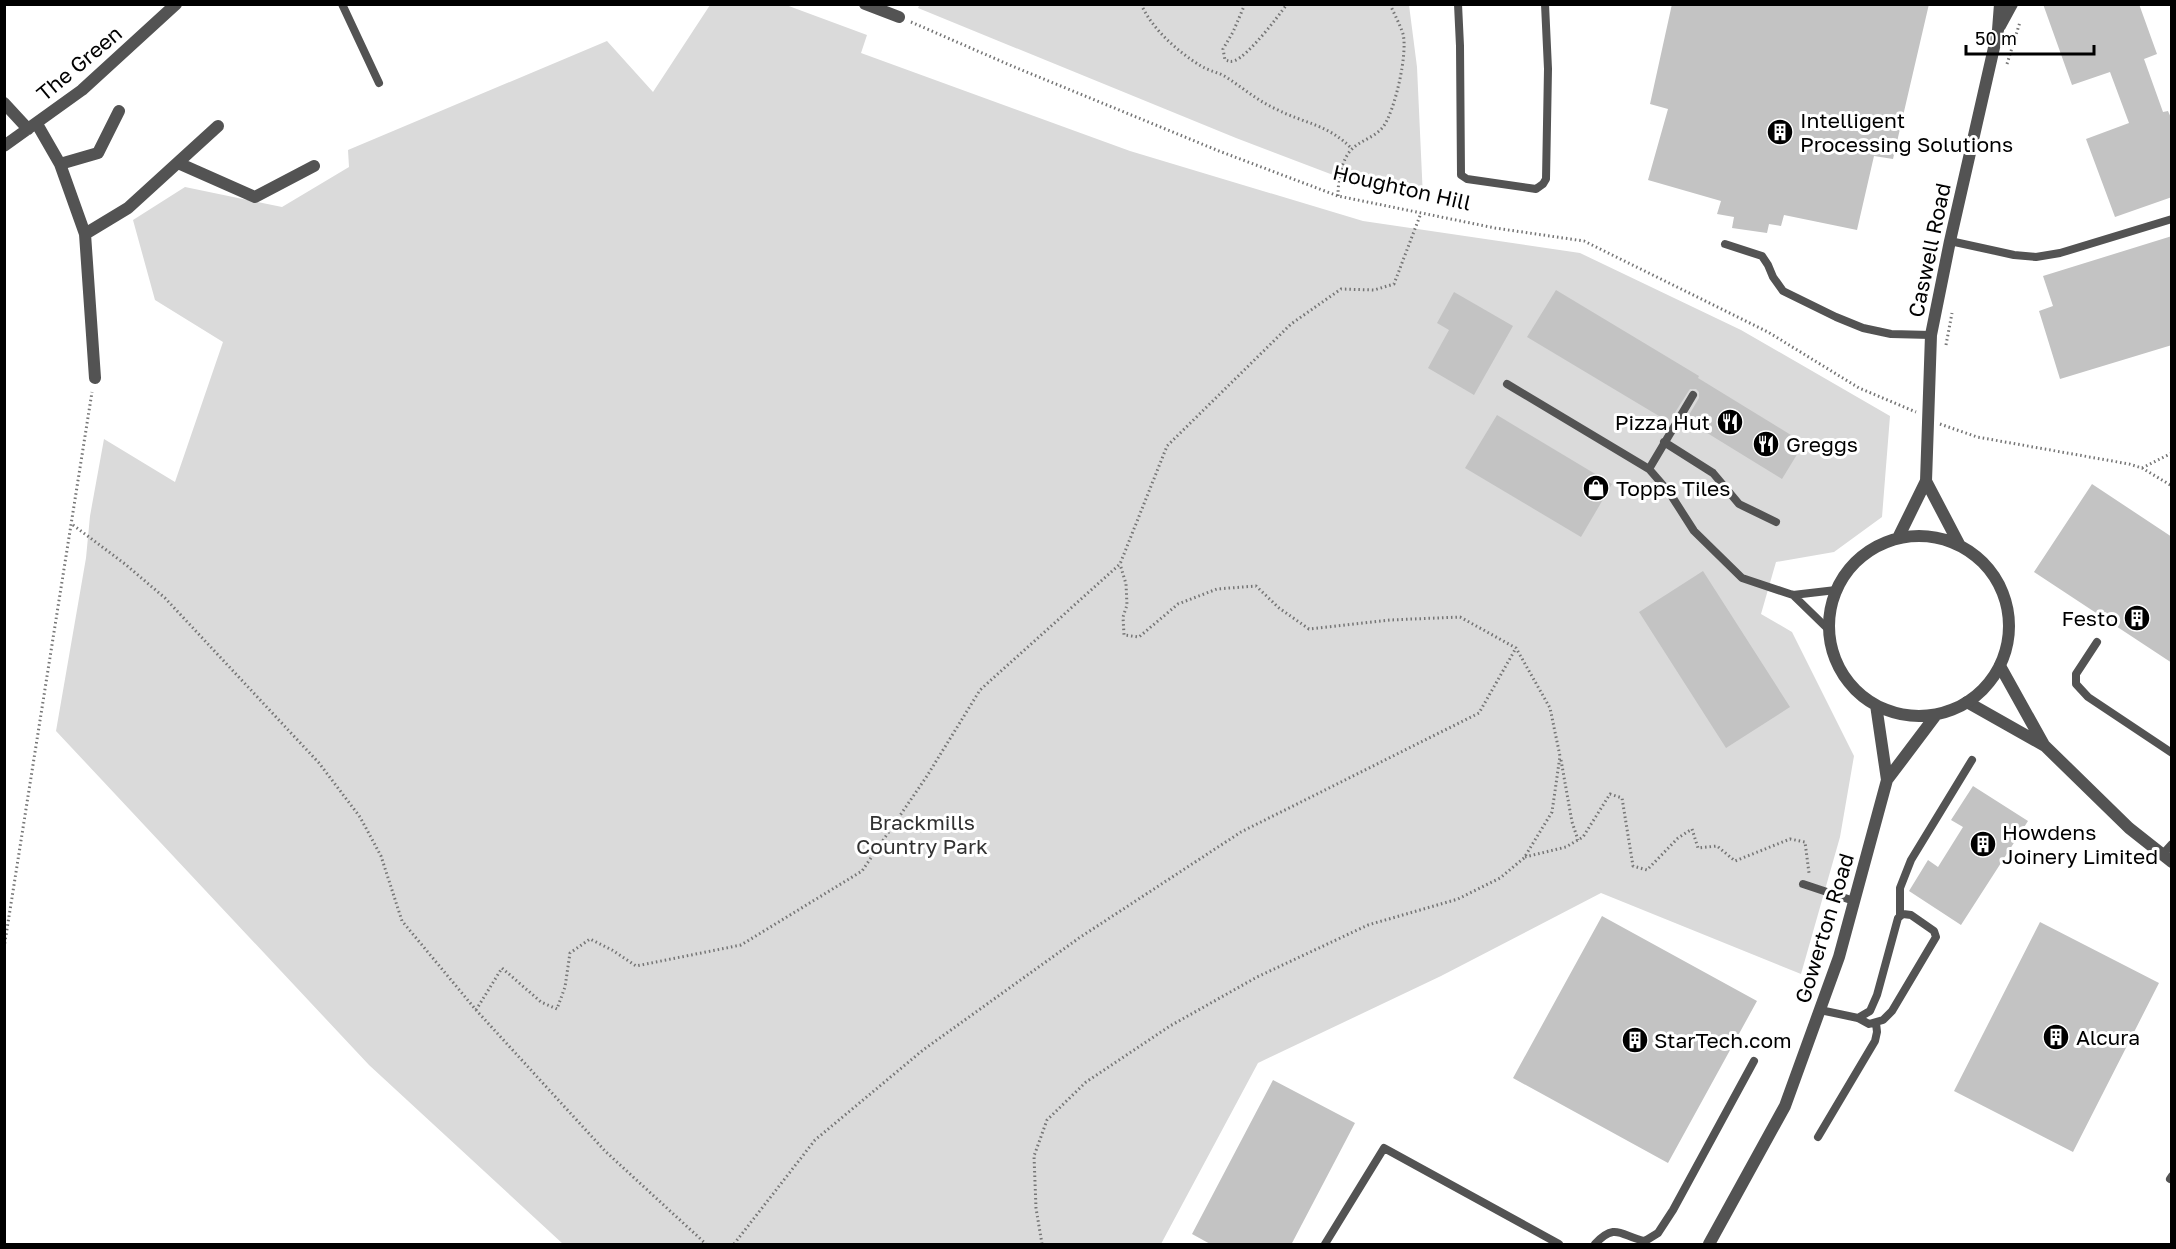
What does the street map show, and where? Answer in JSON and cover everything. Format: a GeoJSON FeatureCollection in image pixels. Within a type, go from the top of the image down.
{"type":"FeatureCollection","features":[{"type":"Feature","properties":{"kind":"street","name":"The Green"},"geometry":{"type":"LineString","coordinates":[[4,146],[82,90],[176,4]]}},
{"type":"Feature","properties":{"kind":"street"},"geometry":{"type":"LineString","coordinates":[[865,4],[899,17]]}},
{"type":"Feature","properties":{"kind":"street","name":"Caswell Road"},"geometry":{"type":"LineString","coordinates":[[1898,537],[1926,481],[1931,335],[1998,30],[2000,4]]}},
{"type":"Feature","properties":{"kind":"street","name":"Caswell Road"},"geometry":{"type":"LineString","coordinates":[[1998,30],[2012,4]]}},
{"type":"Feature","properties":{"kind":"street"},"geometry":{"type":"LineString","coordinates":[[4,103],[32,126],[60,164],[85,234],[94,378]]}},
{"type":"Feature","properties":{"kind":"street"},"geometry":{"type":"LineString","coordinates":[[60,164],[98,153],[119,111]]}},
{"type":"Feature","properties":{"kind":"street"},"geometry":{"type":"LineString","coordinates":[[85,234],[128,208],[218,126]]}},
{"type":"Feature","properties":{"kind":"street"},"geometry":{"type":"LineString","coordinates":[[178,163],[255,197],[314,166]]}},
{"type":"Feature","properties":{"kind":"street","name":"Caswell Road"},"geometry":{"type":"LineString","coordinates":[[1926,481],[1959,544]]}},
{"type":"Feature","properties":{"kind":"street"},"geometry":{"type":"LineString","coordinates":[[1929,536],[1959,544],[1982,561],[1999,584],[2008,611],[2008,639],[2000,666],[1986,687],[1952,710],[1936,714],[1905,715],[1876,705],[1852,686],[1835,660],[1829,630],[1830,609],[1836,590],[1851,566],[1872,548],[1898,537],[1929,536]]}},
{"type":"Feature","properties":{"kind":"street"},"geometry":{"type":"LineString","coordinates":[[2000,666],[2045,746]]}},
{"type":"Feature","properties":{"kind":"street"},"geometry":{"type":"LineString","coordinates":[[1967,702],[2045,746],[2129,828],[2167,859]]}},
{"type":"Feature","properties":{"kind":"street","name":"Gowerton Road"},"geometry":{"type":"LineString","coordinates":[[1876,705],[1887,780]]}},
{"type":"Feature","properties":{"kind":"street","name":"Gowerton Road"},"geometry":{"type":"LineString","coordinates":[[1709,1245],[1785,1106],[1839,957],[1887,780],[1936,714]]}},
{"type":"Feature","properties":{"kind":"lane"},"geometry":{"type":"LineString","coordinates":[[342,4],[379,83]]}},
{"type":"Feature","properties":{"kind":"lane"},"geometry":{"type":"LineString","coordinates":[[1458,4],[1461,175],[1467,179],[1536,189],[1546,179],[1548,105],[1545,4]]}},
{"type":"Feature","properties":{"kind":"lane"},"geometry":{"type":"LineString","coordinates":[[1950,241],[2014,255],[2036,257],[2060,253],[2172,219]]}},
{"type":"Feature","properties":{"kind":"lane"},"geometry":{"type":"LineString","coordinates":[[1725,243],[1762,256],[1783,291],[1836,317],[1863,328],[1891,334],[1931,335]]}},
{"type":"Feature","properties":{"kind":"lane"},"geometry":{"type":"LineString","coordinates":[[1507,384],[1649,469],[1669,492],[1694,531],[1742,578],[1793,595],[1836,590]]}},
{"type":"Feature","properties":{"kind":"lane"},"geometry":{"type":"LineString","coordinates":[[1649,469],[1693,395]]}},
{"type":"Feature","properties":{"kind":"lane"},"geometry":{"type":"LineString","coordinates":[[1664,442],[1713,473],[1739,504],[1776,522]]}},
{"type":"Feature","properties":{"kind":"lane"},"geometry":{"type":"LineString","coordinates":[[1793,595],[1829,630]]}},
{"type":"Feature","properties":{"kind":"lane"},"geometry":{"type":"LineString","coordinates":[[2097,642],[2076,674],[2076,684],[2088,697],[2172,753]]}},
{"type":"Feature","properties":{"kind":"lane"},"geometry":{"type":"LineString","coordinates":[[1858,1018],[1870,1011],[1877,995],[1900,916],[1900,888],[1911,860],[1972,760]]}},
{"type":"Feature","properties":{"kind":"lane"},"geometry":{"type":"LineString","coordinates":[[2167,859],[2172,844]]}},
{"type":"Feature","properties":{"kind":"lane"},"geometry":{"type":"LineString","coordinates":[[1806,885],[1854,901]]}},
{"type":"Feature","properties":{"kind":"lane"},"geometry":{"type":"LineString","coordinates":[[1820,1010],[1858,1018],[1869,1024],[1883,1020],[1892,1011],[1936,937],[1934,931],[1918,919],[1911,915],[1902,914],[1900,916]]}},
{"type":"Feature","properties":{"kind":"lane"},"geometry":{"type":"LineString","coordinates":[[1818,1137],[1875,1041],[1876,1023]]}},
{"type":"Feature","properties":{"kind":"lane"},"geometry":{"type":"LineString","coordinates":[[1595,1245],[1612,1232],[1619,1231],[1645,1241],[1658,1233],[1673,1210],[1754,1061]]}},
{"type":"Feature","properties":{"kind":"lane"},"geometry":{"type":"LineString","coordinates":[[1325,1245],[1384,1148],[1559,1245]]}},
{"type":"Feature","properties":{"kind":"path"},"geometry":{"type":"LineString","coordinates":[[1142,4],[1152,23],[1170,43],[1202,67],[1222,75],[1274,109],[1314,123],[1331,132],[1352,149]]}},
{"type":"Feature","properties":{"kind":"path"},"geometry":{"type":"LineString","coordinates":[[1245,4],[1233,32],[1222,49],[1225,60],[1228,62],[1235,61],[1247,52],[1287,4]]}},
{"type":"Feature","properties":{"kind":"path"},"geometry":{"type":"LineString","coordinates":[[1338,196],[1341,171],[1352,149],[1382,129],[1397,98],[1404,47],[1403,34],[1389,4]]}},
{"type":"Feature","properties":{"kind":"path","name":"Houghton Hill"},"geometry":{"type":"LineString","coordinates":[[899,17],[1186,138],[1338,196],[1495,228],[1584,241],[1768,332],[1859,388],[1889,400]]}},
{"type":"Feature","properties":{"kind":"path"},"geometry":{"type":"LineString","coordinates":[[2007,64],[2020,22]]}},
{"type":"Feature","properties":{"kind":"path"},"geometry":{"type":"LineString","coordinates":[[476,1010],[502,968],[540,1002],[556,1009],[565,987],[570,953],[590,939],[636,966],[741,945],[862,871],[927,776],[980,690],[1120,564],[1167,446],[1291,324],[1341,289],[1374,290],[1394,284],[1421,213]]}},
{"type":"Feature","properties":{"kind":"path"},"geometry":{"type":"LineString","coordinates":[[1946,346],[1952,312]]}},
{"type":"Feature","properties":{"kind":"path"},"geometry":{"type":"LineString","coordinates":[[4,948],[73,525],[94,378]]}},
{"type":"Feature","properties":{"kind":"path"},"geometry":{"type":"LineString","coordinates":[[1942,414],[1942,425],[1977,437],[2129,464],[2142,468],[2172,486]]}},
{"type":"Feature","properties":{"kind":"path"},"geometry":{"type":"LineString","coordinates":[[2142,468],[2172,453]]}},
{"type":"Feature","properties":{"kind":"path"},"geometry":{"type":"LineString","coordinates":[[73,525],[165,598],[319,763],[360,817],[381,856],[402,921],[476,1010],[605,1151],[706,1245]]}},
{"type":"Feature","properties":{"kind":"path"},"geometry":{"type":"LineString","coordinates":[[1120,564],[1126,584],[1127,605],[1124,635],[1139,637],[1178,604],[1217,589],[1256,586],[1279,608],[1309,628],[1390,620],[1460,617],[1516,648],[1550,708],[1572,822],[1578,840]]}},
{"type":"Feature","properties":{"kind":"path"},"geometry":{"type":"LineString","coordinates":[[735,1245],[815,1140],[923,1050],[1079,938],[1241,832],[1479,713],[1516,648]]}},
{"type":"Feature","properties":{"kind":"path"},"geometry":{"type":"LineString","coordinates":[[1042,1245],[1036,1208],[1034,1156],[1047,1120],[1086,1082],[1170,1026],[1257,977],[1368,925],[1458,899],[1500,878],[1524,858],[1552,812],[1560,756]]}},
{"type":"Feature","properties":{"kind":"path"},"geometry":{"type":"LineString","coordinates":[[1524,858],[1566,847],[1583,837],[1610,794],[1622,798],[1633,866],[1647,870],[1678,838],[1692,829],[1698,848],[1717,846],[1735,861],[1790,839],[1805,842],[1806,885]]}},
{"type":"Feature","properties":{"kind":"green space"},"geometry":{"type":"Polygon","coordinates":[[[920,4],[1409,5],[1417,67],[1423,198],[1341,178],[1236,138],[918,8],[920,4]]]}},
{"type":"Feature","properties":{"kind":"green space","name":"Brackmills Country Park"},"geometry":{"type":"Polygon","coordinates":[[[710,5],[786,5],[867,35],[861,53],[1130,151],[1363,221],[1580,253],[1741,330],[1890,416],[1882,517],[1834,552],[1776,562],[1761,614],[1792,632],[1854,756],[1840,837],[1801,974],[1601,893],[1441,976],[1258,1063],[1161,1244],[563,1244],[369,1065],[56,731],[104,439],[175,482],[223,342],[155,300],[133,220],[185,187],[282,207],[349,167],[348,150],[607,41],[653,92],[710,5]]]}},
{"type":"Feature","properties":{"kind":"building","name":"Intelligent Processing Solutions"},"geometry":{"type":"Polygon","coordinates":[[[1672,4],[1929,4],[1893,159],[1874,156],[1857,230],[1784,215],[1781,226],[1769,224],[1767,233],[1732,228],[1734,217],[1717,214],[1721,201],[1648,180],[1668,109],[1650,104],[1672,4]]]}},
{"type":"Feature","properties":{"kind":"building"},"geometry":{"type":"Polygon","coordinates":[[[2043,4],[2139,4],[2157,54],[2144,59],[2163,112],[2168,111],[2172,120],[2172,197],[2115,217],[2086,139],[2129,123],[2110,72],[2072,85],[2043,4]]]}},
{"type":"Feature","properties":{"kind":"building"},"geometry":{"type":"Polygon","coordinates":[[[2172,236],[2172,345],[2060,379],[2039,311],[2053,306],[2043,276],[2172,236]]]}},
{"type":"Feature","properties":{"kind":"building"},"geometry":{"type":"Polygon","coordinates":[[[1556,290],[1699,376],[1698,378],[1804,443],[1782,479],[1686,420],[1699,398],[1699,392],[1696,389],[1690,389],[1669,422],[1527,337],[1556,290]]]}},
{"type":"Feature","properties":{"kind":"building"},"geometry":{"type":"Polygon","coordinates":[[[1454,292],[1513,326],[1474,395],[1428,368],[1449,330],[1437,323],[1454,292]]]}},
{"type":"Feature","properties":{"kind":"building"},"geometry":{"type":"Polygon","coordinates":[[[1497,415],[1612,484],[1581,537],[1465,468],[1497,415]]]}},
{"type":"Feature","properties":{"kind":"building","name":"Festo"},"geometry":{"type":"Polygon","coordinates":[[[2092,484],[2172,537],[2172,663],[2034,572],[2092,484]]]}},
{"type":"Feature","properties":{"kind":"building"},"geometry":{"type":"Polygon","coordinates":[[[1703,571],[1790,707],[1726,748],[1639,612],[1703,571]]]}},
{"type":"Feature","properties":{"kind":"building","name":"Howdens Joinery Limited"},"geometry":{"type":"Polygon","coordinates":[[[1973,786],[2028,821],[1961,925],[1909,891],[1928,860],[1938,867],[1963,827],[1951,820],[1973,786]]]}},
{"type":"Feature","properties":{"kind":"building","name":"StarTech.com"},"geometry":{"type":"Polygon","coordinates":[[[1602,916],[1757,1001],[1668,1163],[1513,1078],[1602,916]]]}},
{"type":"Feature","properties":{"kind":"building","name":"Alcura"},"geometry":{"type":"Polygon","coordinates":[[[2040,922],[2159,983],[2073,1152],[1954,1091],[2040,922]]]}},
{"type":"Feature","properties":{"kind":"building"},"geometry":{"type":"Polygon","coordinates":[[[1273,1080],[1355,1123],[1291,1245],[1212,1245],[1192,1234],[1273,1080]]]}},
{"type":"Feature","properties":{"kind":"place","name":"Intelligent Processing Solutions"},"geometry":{"type":"Point","coordinates":[1780,132]}},
{"type":"Feature","properties":{"kind":"place","name":"Pizza Hut"},"geometry":{"type":"Point","coordinates":[1730,422]}},
{"type":"Feature","properties":{"kind":"place","name":"Greggs"},"geometry":{"type":"Point","coordinates":[1766,444]}},
{"type":"Feature","properties":{"kind":"place","name":"Topps Tiles"},"geometry":{"type":"Point","coordinates":[1596,488]}},
{"type":"Feature","properties":{"kind":"place","name":"Festo"},"geometry":{"type":"Point","coordinates":[2137,618]}},
{"type":"Feature","properties":{"kind":"place","name":"Howdens Joinery Limited"},"geometry":{"type":"Point","coordinates":[1983,844]}},
{"type":"Feature","properties":{"kind":"place","name":"Alcura"},"geometry":{"type":"Point","coordinates":[2056,1037]}},
{"type":"Feature","properties":{"kind":"place","name":"StarTech.com"},"geometry":{"type":"Point","coordinates":[1635,1040]}}]}
